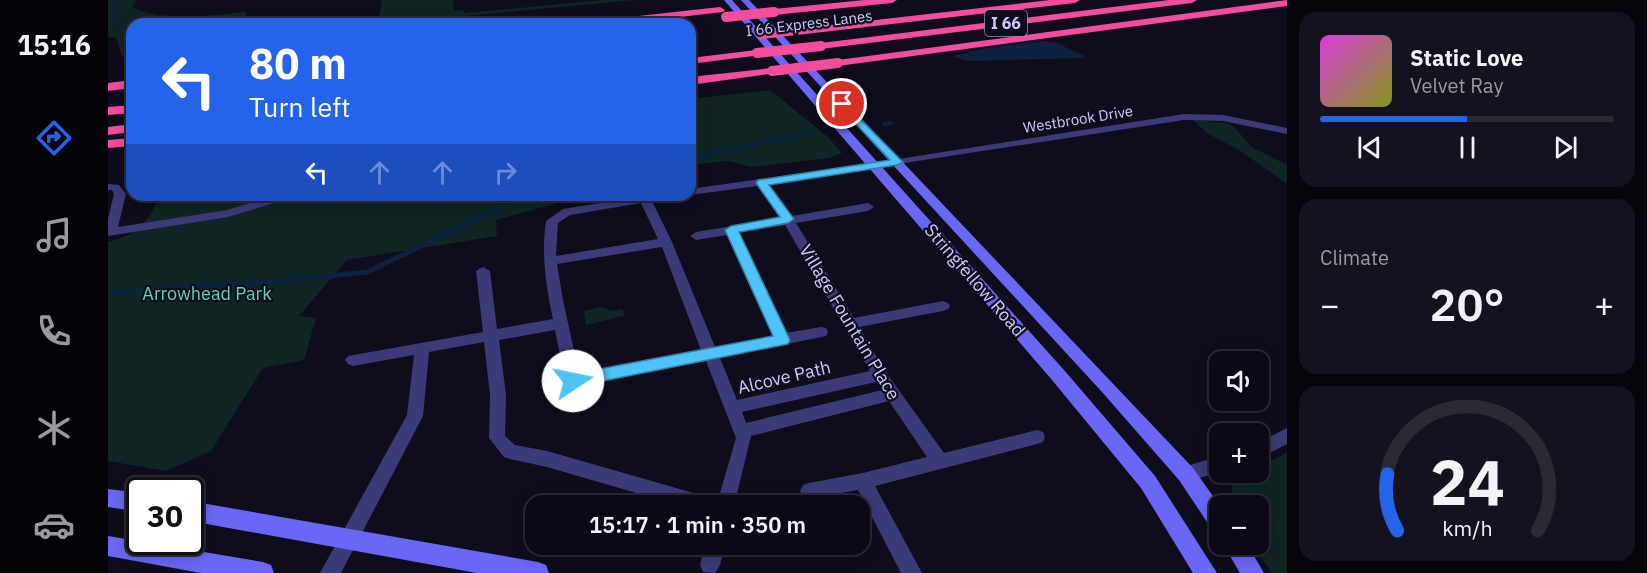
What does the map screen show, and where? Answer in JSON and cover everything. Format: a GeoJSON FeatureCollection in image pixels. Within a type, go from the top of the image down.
{"type":"FeatureCollection","features":[{"type":"Feature","properties":{"kind":"highway"},"geometry":{"type":"LineString","coordinates":[[771,9],[818,0]]}},
{"type":"Feature","properties":{"kind":"highway"},"geometry":{"type":"LineString","coordinates":[[696,78],[761,46],[778,34],[1075,0]]}},
{"type":"Feature","properties":{"kind":"highway","name":"I 66 Express Lanes"},"geometry":{"type":"LineString","coordinates":[[817,42],[1146,0]]}},
{"type":"Feature","properties":{"kind":"highway","name":"I 66"},"geometry":{"type":"LineString","coordinates":[[696,60],[761,46],[817,42],[1192,0]]}},
{"type":"Feature","properties":{"kind":"highway"},"geometry":{"type":"LineString","coordinates":[[761,46],[834,59],[1287,3]]}},
{"type":"Feature","properties":{"kind":"highway"},"geometry":{"type":"LineString","coordinates":[[696,70],[761,46],[893,5]]}},
{"type":"Feature","properties":{"kind":"highway","name":"I 66 Express Lanes"},"geometry":{"type":"LineString","coordinates":[[696,19],[771,9],[893,5]]}},
{"type":"Feature","properties":{"kind":"highway"},"geometry":{"type":"LineString","coordinates":[[671,18],[723,14]]}},
{"type":"Feature","properties":{"kind":"highway","name":"I 66 Express Lanes"},"geometry":{"type":"LineString","coordinates":[[696,52],[761,46]]}},
{"type":"Feature","properties":{"kind":"highway"},"geometry":{"type":"LineString","coordinates":[[108,77],[126,76]]}},
{"type":"Feature","properties":{"kind":"highway"},"geometry":{"type":"LineString","coordinates":[[108,87],[126,85]]}},
{"type":"Feature","properties":{"kind":"highway"},"geometry":{"type":"LineString","coordinates":[[108,111],[126,110]]}},
{"type":"Feature","properties":{"kind":"highway"},"geometry":{"type":"LineString","coordinates":[[108,122],[126,120]]}},
{"type":"Feature","properties":{"kind":"highway"},"geometry":{"type":"LineString","coordinates":[[108,131],[126,129]]}},
{"type":"Feature","properties":{"kind":"highway"},"geometry":{"type":"LineString","coordinates":[[108,144],[126,142]]}},
{"type":"Feature","properties":{"kind":"main road","name":"Stringfellow Road"},"geometry":{"type":"LineString","coordinates":[[728,0],[761,46],[873,166],[1058,375],[1148,482],[1206,573]]}},
{"type":"Feature","properties":{"kind":"main road","name":"Stringfellow Road"},"geometry":{"type":"LineString","coordinates":[[745,0],[761,46]]}},
{"type":"Feature","properties":{"kind":"main road","name":"Stringfellow Road"},"geometry":{"type":"LineString","coordinates":[[778,34],[1018,289],[1186,474],[1209,508]]}},
{"type":"Feature","properties":{"kind":"main road"},"geometry":{"type":"LineString","coordinates":[[108,498],[126,501]]}},
{"type":"Feature","properties":{"kind":"main road"},"geometry":{"type":"LineString","coordinates":[[204,514],[351,538],[538,573]]}},
{"type":"Feature","properties":{"kind":"main road"},"geometry":{"type":"LineString","coordinates":[[108,546],[263,573]]}},
{"type":"Feature","properties":{"kind":"main road"},"geometry":{"type":"LineString","coordinates":[[1241,555],[1253,573]]}},
{"type":"Feature","properties":{"kind":"street","name":"Westbrook Drive"},"geometry":{"type":"LineString","coordinates":[[696,191],[1184,117],[1223,118],[1287,131]]}},
{"type":"Feature","properties":{"kind":"street","name":"Village Fountain Place"},"geometry":{"type":"LineString","coordinates":[[762,183],[788,219],[880,375],[939,460]]}},
{"type":"Feature","properties":{"kind":"street"},"geometry":{"type":"LineString","coordinates":[[108,187],[115,188],[120,194],[110,231],[228,213],[269,201]]}},
{"type":"Feature","properties":{"kind":"street"},"geometry":{"type":"LineString","coordinates":[[623,201],[567,212],[552,221],[549,234],[551,261],[573,381],[821,332]]}},
{"type":"Feature","properties":{"kind":"street"},"geometry":{"type":"LineString","coordinates":[[646,201],[666,242],[744,438],[728,495]]}},
{"type":"Feature","properties":{"kind":"street"},"geometry":{"type":"LineString","coordinates":[[696,236],[868,207]]}},
{"type":"Feature","properties":{"kind":"street"},"geometry":{"type":"LineString","coordinates":[[731,230],[783,340]]}},
{"type":"Feature","properties":{"kind":"street"},"geometry":{"type":"LineString","coordinates":[[551,261],[666,242]]}},
{"type":"Feature","properties":{"kind":"street"},"geometry":{"type":"LineString","coordinates":[[483,271],[498,395],[497,438],[510,452],[547,459],[673,495]]}},
{"type":"Feature","properties":{"kind":"street"},"geometry":{"type":"LineString","coordinates":[[850,324],[943,306]]}},
{"type":"Feature","properties":{"kind":"street"},"geometry":{"type":"LineString","coordinates":[[353,360],[562,322]]}},
{"type":"Feature","properties":{"kind":"street"},"geometry":{"type":"LineString","coordinates":[[330,573],[351,538],[415,416],[422,347]]}},
{"type":"Feature","properties":{"kind":"street","name":"Alcove Path"},"geometry":{"type":"LineString","coordinates":[[731,408],[880,375]]}},
{"type":"Feature","properties":{"kind":"street"},"geometry":{"type":"LineString","coordinates":[[741,431],[893,394]]}},
{"type":"Feature","properties":{"kind":"street"},"geometry":{"type":"LineString","coordinates":[[1269,446],[1287,435]]}},
{"type":"Feature","properties":{"kind":"street"},"geometry":{"type":"LineString","coordinates":[[808,491],[863,481],[1037,436]]}},
{"type":"Feature","properties":{"kind":"street"},"geometry":{"type":"LineString","coordinates":[[1186,474],[1209,467]]}},
{"type":"Feature","properties":{"kind":"street"},"geometry":{"type":"LineString","coordinates":[[863,481],[912,573]]}},
{"type":"Feature","properties":{"kind":"street"},"geometry":{"type":"LineString","coordinates":[[710,565],[712,555]]}},
{"type":"Feature","properties":{"kind":"green space"},"geometry":{"type":"Polygon","coordinates":[[[108,0],[138,0],[132,6],[141,11],[170,16],[221,15],[246,11],[246,18],[126,18],[126,57],[122,57],[116,37],[108,37],[108,0]]]}},
{"type":"Feature","properties":{"kind":"green space"},"geometry":{"type":"Polygon","coordinates":[[[382,0],[453,0],[454,11],[463,10],[464,13],[603,0],[635,0],[445,18],[379,18],[382,0]]]}},
{"type":"Feature","properties":{"kind":"green space"},"geometry":{"type":"Polygon","coordinates":[[[770,90],[828,137],[842,153],[829,158],[752,167],[728,161],[696,164],[696,98],[770,90]]]}},
{"type":"Feature","properties":{"kind":"green space"},"geometry":{"type":"Polygon","coordinates":[[[1193,120],[1227,123],[1235,128],[1252,147],[1287,165],[1287,184],[1242,152],[1207,133],[1193,120]]]}},
{"type":"Feature","properties":{"kind":"green space","name":"Arrowhead Park"},"geometry":{"type":"Polygon","coordinates":[[[157,201],[558,201],[496,220],[497,236],[347,260],[299,316],[316,318],[304,360],[263,368],[211,451],[166,471],[108,461],[108,242],[133,232],[146,220],[157,201]]]}},
{"type":"Feature","properties":{"kind":"green space"},"geometry":{"type":"Polygon","coordinates":[[[600,307],[612,311],[623,309],[624,316],[586,325],[584,311],[600,307]]]}},
{"type":"Feature","properties":{"kind":"green space"},"geometry":{"type":"Polygon","coordinates":[[[1287,453],[1287,573],[1272,573],[1259,555],[1269,555],[1269,495],[1233,495],[1232,483],[1269,483],[1269,461],[1287,453]]]}},
{"type":"Feature","properties":{"kind":"water"},"geometry":{"type":"Polygon","coordinates":[[[1043,41],[1057,43],[1084,58],[968,61],[952,56],[982,49],[1043,41]]]}},
{"type":"Feature","properties":{"kind":"waterway"},"geometry":{"type":"LineString","coordinates":[[113,0],[116,20],[126,26]]}},
{"type":"Feature","properties":{"kind":"waterway"},"geometry":{"type":"LineString","coordinates":[[884,124],[891,123]]}},
{"type":"Feature","properties":{"kind":"waterway"},"geometry":{"type":"LineString","coordinates":[[696,157],[810,133]]}},
{"type":"Feature","properties":{"kind":"waterway"},"geometry":{"type":"LineString","coordinates":[[487,214],[514,201]]}},
{"type":"Feature","properties":{"kind":"waterway"},"geometry":{"type":"LineString","coordinates":[[108,294],[204,284],[244,285],[367,272],[490,213]]}},
{"type":"Feature","properties":{"kind":"route"},"geometry":{"type":"LineString","coordinates":[[573,381],[783,340],[731,230],[788,219],[762,183],[897,162],[842,104]]}}]}
